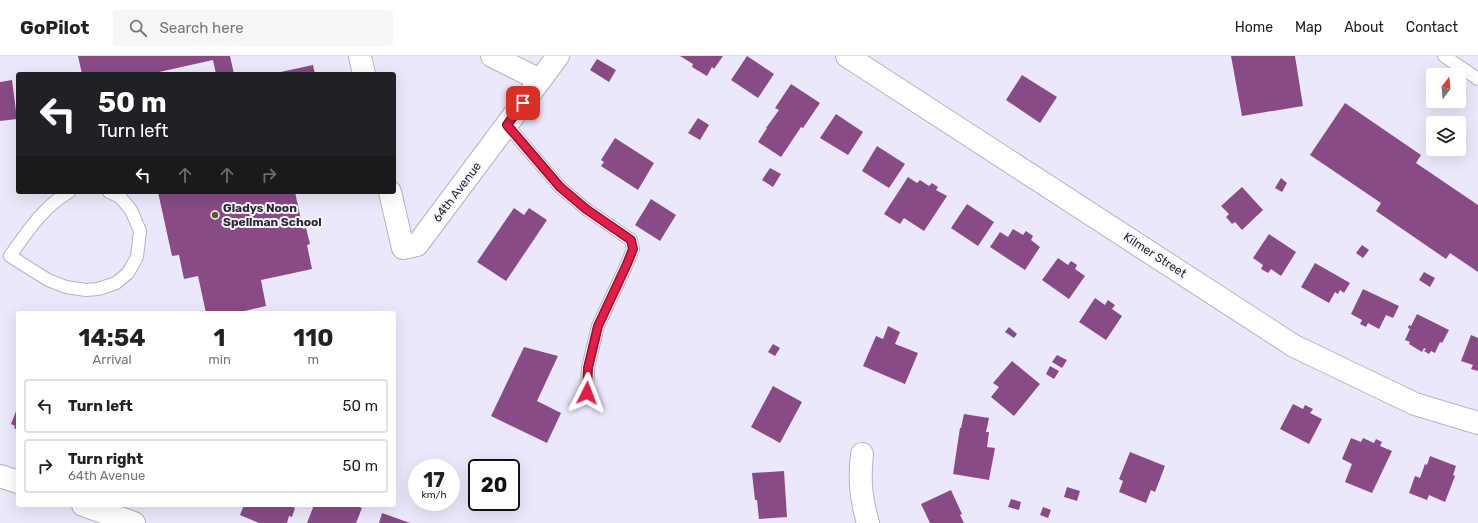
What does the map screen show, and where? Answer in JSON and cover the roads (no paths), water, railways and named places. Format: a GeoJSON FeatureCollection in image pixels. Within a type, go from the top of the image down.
{"type":"FeatureCollection","features":[{"type":"Feature","properties":{"kind":"street"},"geometry":{"type":"LineString","coordinates":[[360,56],[364,72]]}},
{"type":"Feature","properties":{"kind":"street"},"geometry":{"type":"LineString","coordinates":[[492,56],[540,80]]}},
{"type":"Feature","properties":{"kind":"street","name":"64th Avenue"},"geometry":{"type":"LineString","coordinates":[[390,194],[403,248],[418,245],[558,56]]}},
{"type":"Feature","properties":{"kind":"street","name":"Kilmer Street"},"geometry":{"type":"LineString","coordinates":[[847,56],[1294,346],[1414,404],[1478,424]]}},
{"type":"Feature","properties":{"kind":"street"},"geometry":{"type":"LineString","coordinates":[[862,454],[860,486],[868,523]]}},
{"type":"Feature","properties":{"kind":"street"},"geometry":{"type":"LineString","coordinates":[[0,476],[16,481]]}},
{"type":"Feature","properties":{"kind":"street"},"geometry":{"type":"LineString","coordinates":[[89,507],[134,523]]}},
{"type":"Feature","properties":{"kind":"lane"},"geometry":{"type":"LineString","coordinates":[[1444,56],[1478,79]]}},
{"type":"Feature","properties":{"kind":"lane"},"geometry":{"type":"LineString","coordinates":[[507,125],[560,187],[586,209],[631,240],[633,249],[598,326],[588,368],[587,393]]}},
{"type":"Feature","properties":{"kind":"lane"},"geometry":{"type":"LineString","coordinates":[[65,194],[48,207],[5,257],[48,280],[66,287],[86,290],[98,289],[116,283],[128,273],[137,257],[140,231],[131,210],[120,197],[113,194]]}},
{"type":"Feature","properties":{"kind":"place","name":"Gladys Noon Spellman School"},"geometry":{"type":"Point","coordinates":[215,215]}}]}
